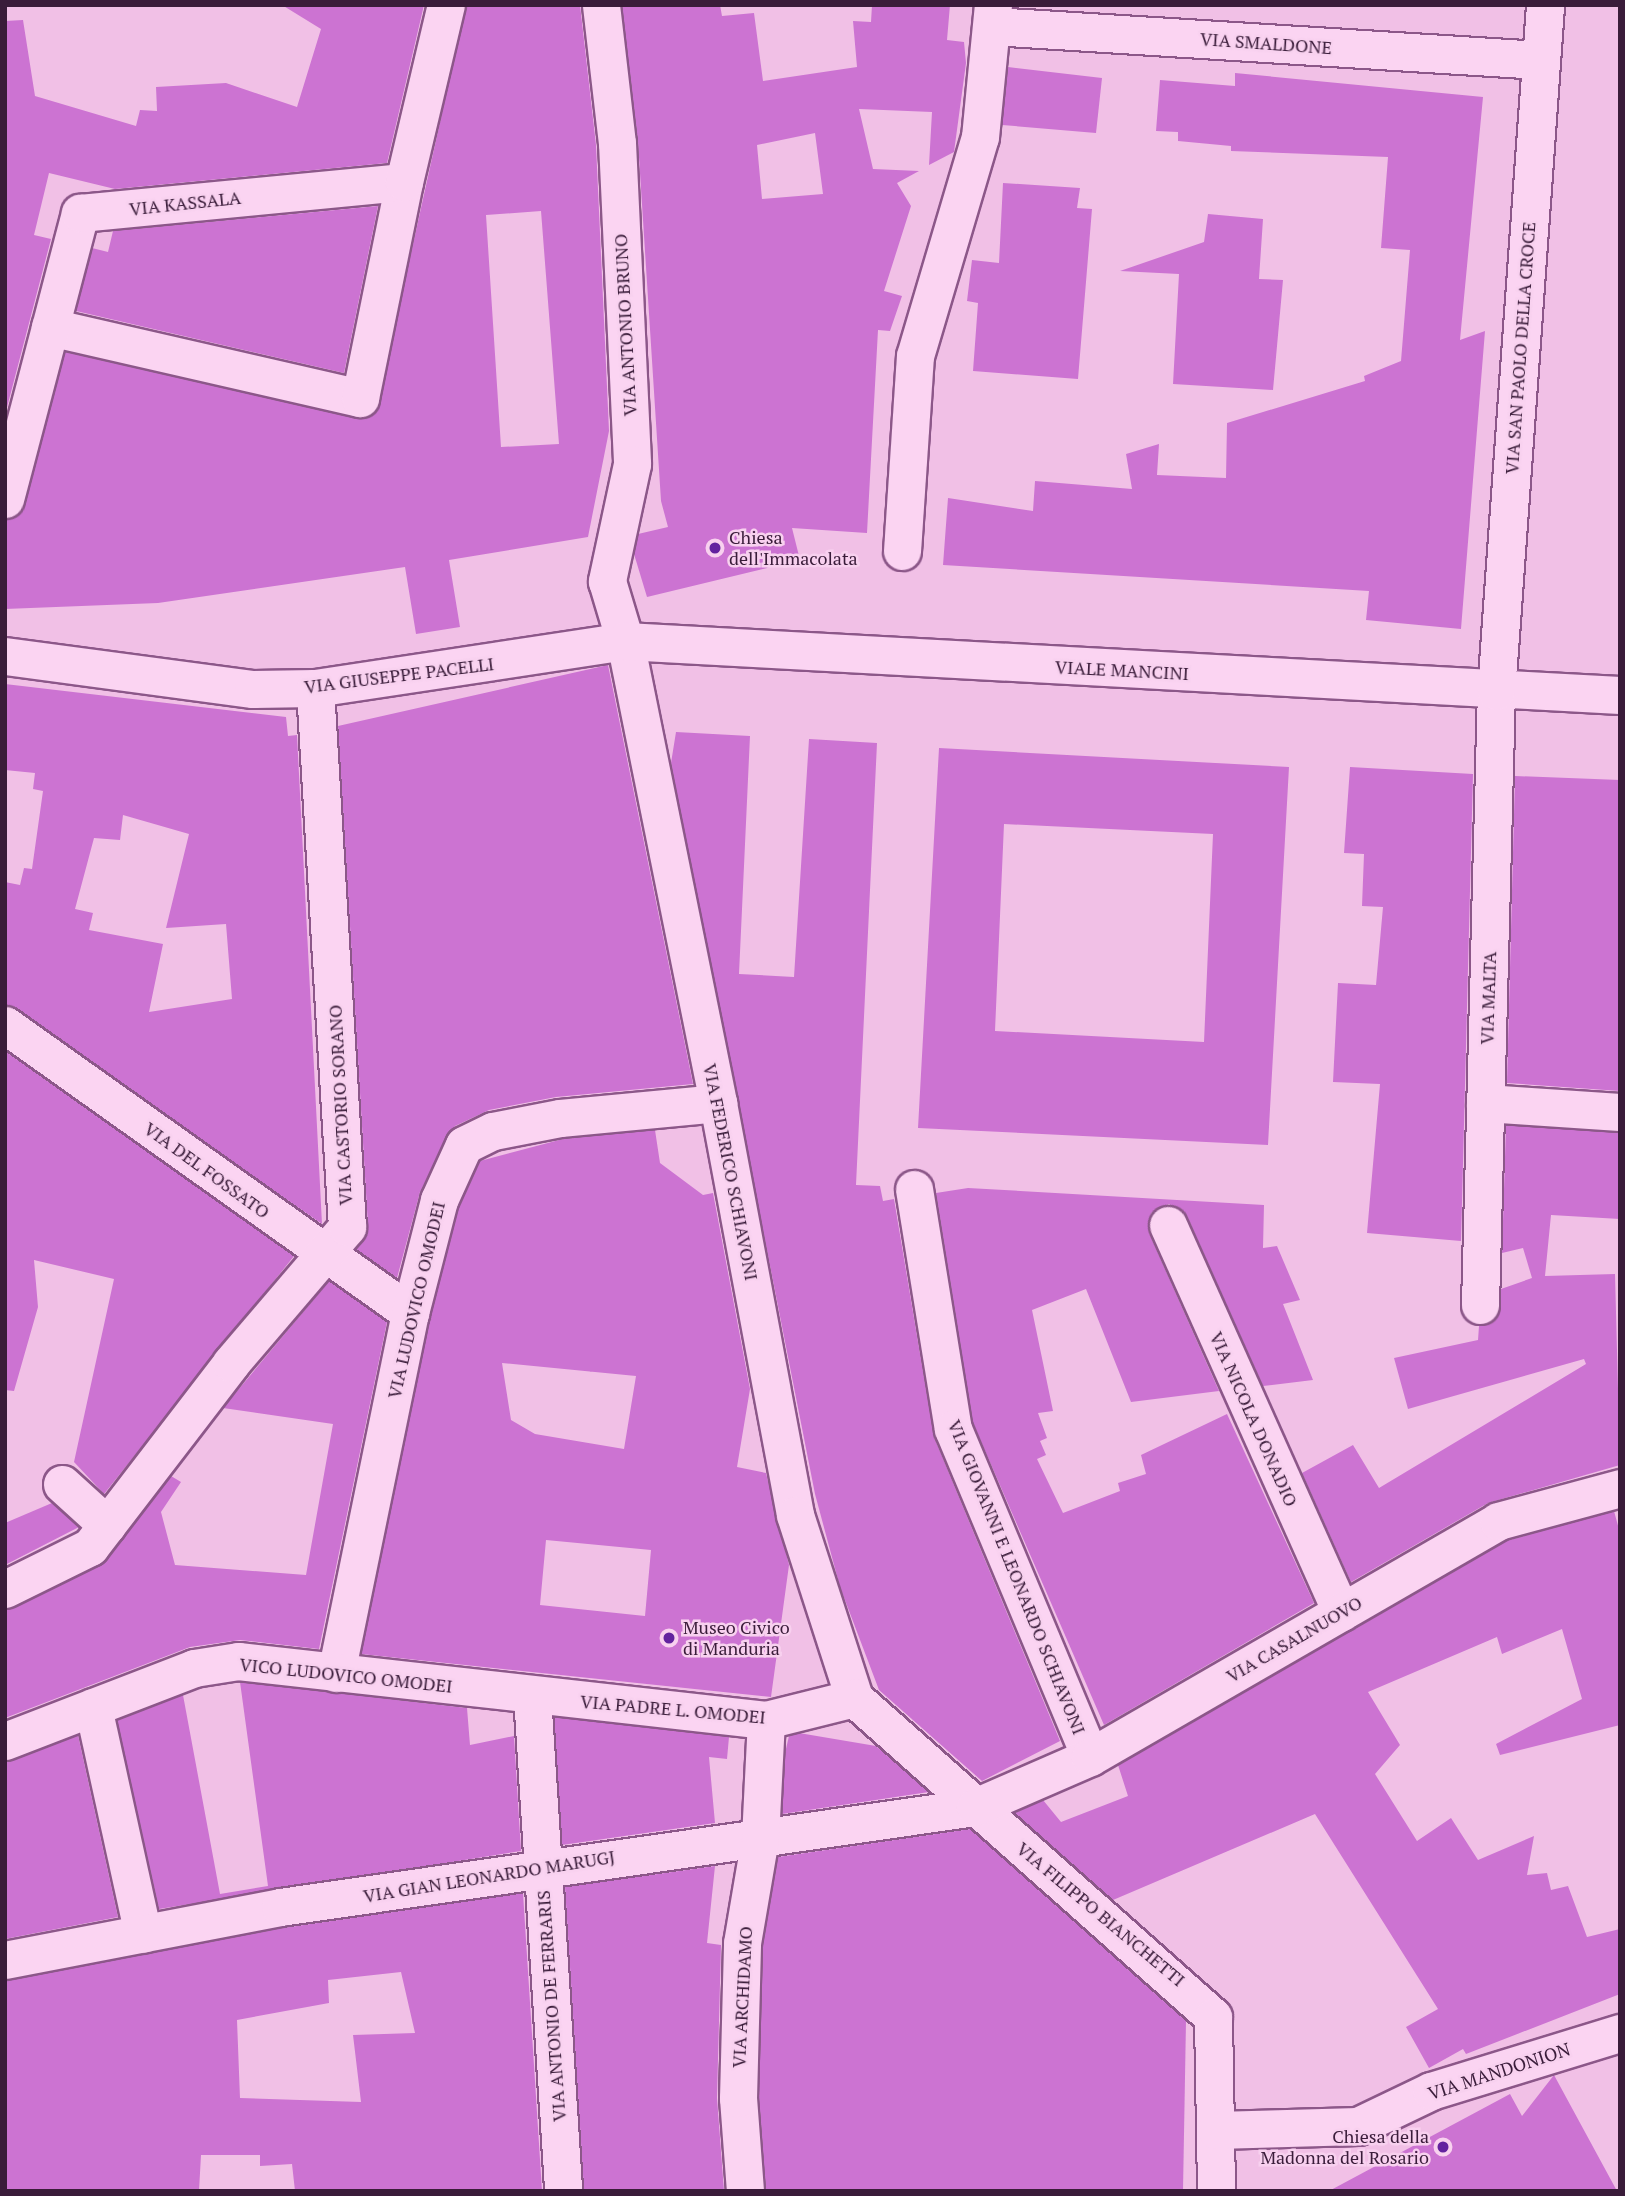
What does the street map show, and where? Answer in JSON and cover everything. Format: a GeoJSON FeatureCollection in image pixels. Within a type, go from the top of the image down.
{"type":"FeatureCollection","features":[{"type":"Feature","properties":{"kind":"street"},"geometry":{"type":"LineString","coordinates":[[50,327],[360,398],[404,182],[446,5]]}},
{"type":"Feature","properties":{"kind":"street","name":"VIA ANTONIO BRUNO"},"geometry":{"type":"LineString","coordinates":[[601,5],[617,143],[632,464],[607,581],[625,642]]}},
{"type":"Feature","properties":{"kind":"street","name":"VIA SAN PAOLO DELLA CROCE"},"geometry":{"type":"LineString","coordinates":[[1496,691],[1545,5]]}},
{"type":"Feature","properties":{"kind":"street"},"geometry":{"type":"LineString","coordinates":[[902,551],[915,356],[980,136],[993,16]]}},
{"type":"Feature","properties":{"kind":"street","name":"VIA SMALDONE"},"geometry":{"type":"LineString","coordinates":[[993,16],[1540,60]]}},
{"type":"Feature","properties":{"kind":"street","name":"VIA KASSALA"},"geometry":{"type":"LineString","coordinates":[[5,499],[80,213],[404,182]]}},
{"type":"Feature","properties":{"kind":"street","name":"VIA GIUSEPPE PACELLI"},"geometry":{"type":"LineString","coordinates":[[5,656],[253,689],[315,688],[625,642]]}},
{"type":"Feature","properties":{"kind":"street","name":"VIALE MANCINI"},"geometry":{"type":"LineString","coordinates":[[625,642],[1496,691],[1620,695]]}},
{"type":"Feature","properties":{"kind":"street","name":"VIA FEDERICO SCHIAVONI"},"geometry":{"type":"LineString","coordinates":[[625,642],[718,1102],[795,1514],[854,1698]]}},
{"type":"Feature","properties":{"kind":"street","name":"VIA CASTORIO SORANO"},"geometry":{"type":"LineString","coordinates":[[5,1589],[90,1547],[230,1363],[328,1256],[347,1227],[315,688]]}},
{"type":"Feature","properties":{"kind":"street","name":"VIA MALTA"},"geometry":{"type":"LineString","coordinates":[[1480,1305],[1496,691]]}},
{"type":"Feature","properties":{"kind":"street","name":"VIA DEL FOSSATO"},"geometry":{"type":"LineString","coordinates":[[5,1025],[410,1313]]}},
{"type":"Feature","properties":{"kind":"street","name":"VIA LUDOVICO OMODEI"},"geometry":{"type":"LineString","coordinates":[[336,1673],[410,1313],[439,1200],[464,1145],[494,1131],[560,1118],[718,1102]]}},
{"type":"Feature","properties":{"kind":"street"},"geometry":{"type":"LineString","coordinates":[[1485,1103],[1620,1112]]}},
{"type":"Feature","properties":{"kind":"street","name":"VIA GIOVANNI E LEONARDO SCHIAVONI"},"geometry":{"type":"LineString","coordinates":[[914,1189],[953,1429],[1090,1757]]}},
{"type":"Feature","properties":{"kind":"street","name":"VIA NICOLA DONADIO"},"geometry":{"type":"LineString","coordinates":[[1168,1225],[1341,1612]]}},
{"type":"Feature","properties":{"kind":"street"},"geometry":{"type":"LineString","coordinates":[[62,1484],[107,1524]]}},
{"type":"Feature","properties":{"kind":"street","name":"VIA CASALNUOVO"},"geometry":{"type":"LineString","coordinates":[[975,1807],[1090,1757],[1498,1521],[1620,1488]]}},
{"type":"Feature","properties":{"kind":"street","name":"VICO LUDOVICO OMODEI"},"geometry":{"type":"LineString","coordinates":[[5,1741],[194,1668],[238,1661],[532,1695]]}},
{"type":"Feature","properties":{"kind":"street","name":"VIA PADRE L. OMODEI"},"geometry":{"type":"LineString","coordinates":[[532,1695],[766,1720],[854,1698]]}},
{"type":"Feature","properties":{"kind":"street","name":"VIA ANTONIO DE FERRARIS"},"geometry":{"type":"LineString","coordinates":[[532,1695],[564,2191]]}},
{"type":"Feature","properties":{"kind":"street","name":"VIA FILIPPO BIANCHETTI"},"geometry":{"type":"LineString","coordinates":[[854,1698],[975,1807],[1196,1995],[1213,2017],[1216,2191]]}},
{"type":"Feature","properties":{"kind":"street"},"geometry":{"type":"LineString","coordinates":[[93,1707],[143,1934]]}},
{"type":"Feature","properties":{"kind":"street","name":"VIA ARCHIDAMO"},"geometry":{"type":"LineString","coordinates":[[744,2191],[738,2098],[742,1943],[760,1838],[766,1720]]}},
{"type":"Feature","properties":{"kind":"street","name":"VIA GIAN LEONARDO MARUGJ"},"geometry":{"type":"LineString","coordinates":[[5,1960],[541,1867],[975,1807]]}},
{"type":"Feature","properties":{"kind":"street","name":"VIA MANDONION"},"geometry":{"type":"LineString","coordinates":[[1216,2130],[1358,2126],[1431,2091],[1620,2033]]}},
{"type":"Feature","properties":{"kind":"building"},"geometry":{"type":"Polygon","coordinates":[[[282,5],[424,5],[387,163],[115,189],[49,173],[34,235],[51,239],[5,415],[5,21],[23,20],[35,96],[136,126],[140,110],[157,111],[156,87],[226,83],[297,107],[321,29],[282,5]]]}},
{"type":"Feature","properties":{"kind":"building"},"geometry":{"type":"Polygon","coordinates":[[[466,5],[580,5],[596,145],[609,431],[588,537],[449,560],[460,627],[416,634],[405,567],[158,603],[5,609],[5,519],[25,504],[65,352],[355,418],[376,411],[466,5]],[[541,211],[486,215],[501,447],[559,444],[541,211]]]}},
{"type":"Feature","properties":{"kind":"building"},"geometry":{"type":"Polygon","coordinates":[[[622,5],[720,5],[722,16],[754,13],[763,81],[857,67],[853,21],[871,22],[872,5],[950,5],[947,40],[964,42],[966,63],[954,152],[929,165],[932,112],[859,109],[873,169],[919,171],[897,183],[911,206],[884,291],[902,296],[890,331],[878,330],[867,533],[792,528],[800,560],[647,597],[634,554],[638,534],[668,527],[661,501],[638,142],[622,5]],[[815,133],[757,145],[762,199],[823,194],[815,133]]]}},
{"type":"Feature","properties":{"kind":"building"},"geometry":{"type":"Polygon","coordinates":[[[1008,67],[1102,78],[1096,133],[1002,125],[1008,67]]]}},
{"type":"Feature","properties":{"kind":"building"},"geometry":{"type":"Polygon","coordinates":[[[1235,73],[1483,97],[1460,340],[1485,331],[1461,629],[1366,620],[1369,591],[943,565],[948,498],[1033,511],[1035,481],[1132,489],[1126,454],[1159,444],[1157,475],[1226,478],[1227,423],[1365,381],[1364,376],[1401,361],[1410,250],[1381,248],[1388,157],[1231,151],[1231,146],[1178,141],[1178,132],[1156,131],[1160,80],[1235,86],[1235,73]]]}},
{"type":"Feature","properties":{"kind":"building"},"geometry":{"type":"Polygon","coordinates":[[[1003,183],[1080,188],[1077,208],[1092,209],[1078,379],[973,371],[978,303],[967,301],[972,260],[999,263],[1003,183]]]}},
{"type":"Feature","properties":{"kind":"building"},"geometry":{"type":"Polygon","coordinates":[[[378,206],[344,373],[76,311],[92,248],[108,252],[113,231],[378,206]]]}},
{"type":"Feature","properties":{"kind":"building"},"geometry":{"type":"Polygon","coordinates":[[[1208,214],[1263,219],[1259,279],[1283,280],[1273,390],[1173,384],[1179,274],[1120,271],[1204,242],[1208,214]]]}},
{"type":"Feature","properties":{"kind":"building"},"geometry":{"type":"Polygon","coordinates":[[[608,665],[693,1084],[556,1097],[489,1110],[455,1126],[420,1192],[397,1278],[356,1249],[368,1226],[338,726],[608,665]]]}},
{"type":"Feature","properties":{"kind":"building"},"geometry":{"type":"Polygon","coordinates":[[[5,684],[286,717],[288,736],[297,735],[322,1224],[5,1004],[5,882],[20,885],[24,868],[32,869],[43,791],[33,789],[35,773],[5,770],[5,684]],[[123,815],[120,840],[94,838],[75,909],[93,913],[89,930],[163,944],[149,1012],[232,999],[226,924],[166,928],[189,834],[123,815]]]}},
{"type":"Feature","properties":{"kind":"building"},"geometry":{"type":"Polygon","coordinates":[[[676,732],[750,736],[739,974],[794,977],[809,739],[877,743],[856,1185],[880,1186],[883,1201],[894,1199],[934,1437],[1060,1741],[982,1781],[879,1690],[840,1587],[815,1494],[671,763],[676,732]]]}},
{"type":"Feature","properties":{"kind":"building"},"geometry":{"type":"Polygon","coordinates":[[[939,748],[1289,767],[1268,1145],[918,1128],[939,748]],[[1004,824],[995,1031],[1204,1042],[1213,834],[1004,824]]]}},
{"type":"Feature","properties":{"kind":"building"},"geometry":{"type":"Polygon","coordinates":[[[1350,767],[1473,774],[1461,1241],[1367,1233],[1380,1084],[1333,1082],[1338,983],[1376,985],[1383,907],[1362,906],[1364,854],[1344,853],[1350,767]]]}},
{"type":"Feature","properties":{"kind":"building"},"geometry":{"type":"Polygon","coordinates":[[[1515,776],[1620,780],[1620,1091],[1507,1083],[1515,776]]]}},
{"type":"Feature","properties":{"kind":"building"},"geometry":{"type":"Polygon","coordinates":[[[5,1051],[294,1256],[104,1494],[74,1462],[114,1279],[34,1260],[38,1307],[14,1391],[5,1390],[5,1051]]]}},
{"type":"Feature","properties":{"kind":"building"},"geometry":{"type":"Polygon","coordinates":[[[1506,1125],[1620,1133],[1620,1219],[1551,1215],[1545,1276],[1615,1274],[1620,1465],[1488,1503],[1351,1582],[1302,1473],[1353,1445],[1379,1488],[1586,1364],[1584,1359],[1408,1409],[1394,1358],[1478,1340],[1479,1326],[1498,1315],[1501,1289],[1532,1278],[1523,1248],[1502,1253],[1506,1125]]]}},
{"type":"Feature","properties":{"kind":"building"},"geometry":{"type":"Polygon","coordinates":[[[655,1130],[660,1163],[703,1195],[713,1193],[750,1389],[737,1467],[766,1473],[789,1565],[771,1697],[361,1654],[430,1318],[459,1207],[480,1161],[563,1139],[655,1130]],[[502,1363],[511,1420],[535,1434],[624,1449],[636,1376],[502,1363]],[[546,1540],[540,1605],[645,1616],[651,1550],[546,1540]]]}},
{"type":"Feature","properties":{"kind":"building"},"geometry":{"type":"Polygon","coordinates":[[[968,1188],[1264,1205],[1263,1248],[1277,1246],[1300,1300],[1283,1304],[1313,1380],[1263,1386],[1187,1216],[1169,1204],[1151,1213],[1149,1233],[1219,1391],[1131,1402],[1086,1289],[1032,1310],[1053,1411],[1038,1413],[1047,1438],[1040,1441],[1046,1455],[1037,1459],[1063,1513],[1120,1491],[1118,1483],[1146,1474],[1141,1455],[1227,1414],[1314,1603],[1104,1725],[973,1423],[936,1193],[968,1188]]]}},
{"type":"Feature","properties":{"kind":"building"},"geometry":{"type":"Polygon","coordinates":[[[329,1281],[387,1322],[319,1649],[240,1640],[190,1647],[5,1718],[5,1610],[100,1565],[171,1476],[181,1482],[161,1512],[175,1565],[306,1575],[333,1424],[223,1408],[329,1281]]]}},
{"type":"Feature","properties":{"kind":"building"},"geometry":{"type":"Polygon","coordinates":[[[52,1503],[79,1527],[5,1565],[5,1523],[52,1503]]]}},
{"type":"Feature","properties":{"kind":"building"},"geometry":{"type":"Polygon","coordinates":[[[1614,1511],[1620,1533],[1620,1725],[1500,1755],[1496,1744],[1582,1699],[1562,1629],[1502,1654],[1497,1637],[1368,1692],[1400,1745],[1375,1774],[1417,1841],[1451,1818],[1478,1860],[1534,1836],[1527,1875],[1547,1873],[1551,1890],[1568,1886],[1587,1937],[1620,1929],[1620,1994],[1466,2054],[1463,2049],[1429,2068],[1406,2027],[1438,2009],[1315,1814],[1113,1900],[1015,1813],[1043,1800],[1061,1822],[1128,1796],[1118,1765],[1506,1541],[1614,1511]]]}},
{"type":"Feature","properties":{"kind":"building"},"geometry":{"type":"Polygon","coordinates":[[[240,1682],[467,1708],[470,1745],[514,1736],[521,1851],[159,1909],[117,1720],[183,1695],[220,1894],[268,1886],[240,1682]]]}},
{"type":"Feature","properties":{"kind":"building"},"geometry":{"type":"Polygon","coordinates":[[[554,1717],[729,1737],[727,1759],[709,1757],[715,1823],[562,1845],[554,1717]]]}},
{"type":"Feature","properties":{"kind":"building"},"geometry":{"type":"Polygon","coordinates":[[[799,1733],[876,1746],[929,1792],[782,1814],[785,1753],[789,1736],[799,1733]]]}},
{"type":"Feature","properties":{"kind":"building"},"geometry":{"type":"Polygon","coordinates":[[[78,1735],[118,1917],[5,1939],[5,1761],[78,1735]]]}},
{"type":"Feature","properties":{"kind":"building"},"geometry":{"type":"Polygon","coordinates":[[[970,1829],[1186,2021],[1183,2191],[766,2191],[759,2097],[763,1945],[778,1857],[970,1829]]]}},
{"type":"Feature","properties":{"kind":"building"},"geometry":{"type":"Polygon","coordinates":[[[715,1866],[707,1943],[721,1945],[717,2098],[724,2191],[584,2191],[565,1887],[715,1866]]]}},
{"type":"Feature","properties":{"kind":"building"},"geometry":{"type":"Polygon","coordinates":[[[523,1893],[542,2191],[295,2191],[292,2164],[260,2166],[260,2155],[201,2155],[199,2191],[5,2191],[5,1980],[283,1928],[523,1893]],[[401,1972],[328,1980],[329,2003],[237,2020],[240,2098],[361,2102],[353,2035],[415,2033],[401,1972]]]}},
{"type":"Feature","properties":{"kind":"building"},"geometry":{"type":"Polygon","coordinates":[[[1554,2075],[1617,2191],[1329,2191],[1510,2094],[1522,2116],[1554,2075]]]}},
{"type":"Feature","properties":{"kind":"place","name":"Chiesa dell'Immacolata"},"geometry":{"type":"Point","coordinates":[715,548]}},
{"type":"Feature","properties":{"kind":"place","name":"Museo Civico di Manduria"},"geometry":{"type":"Point","coordinates":[669,1638]}},
{"type":"Feature","properties":{"kind":"place","name":"Chiesa della Madonna del Rosario"},"geometry":{"type":"Point","coordinates":[1443,2147]}}]}
